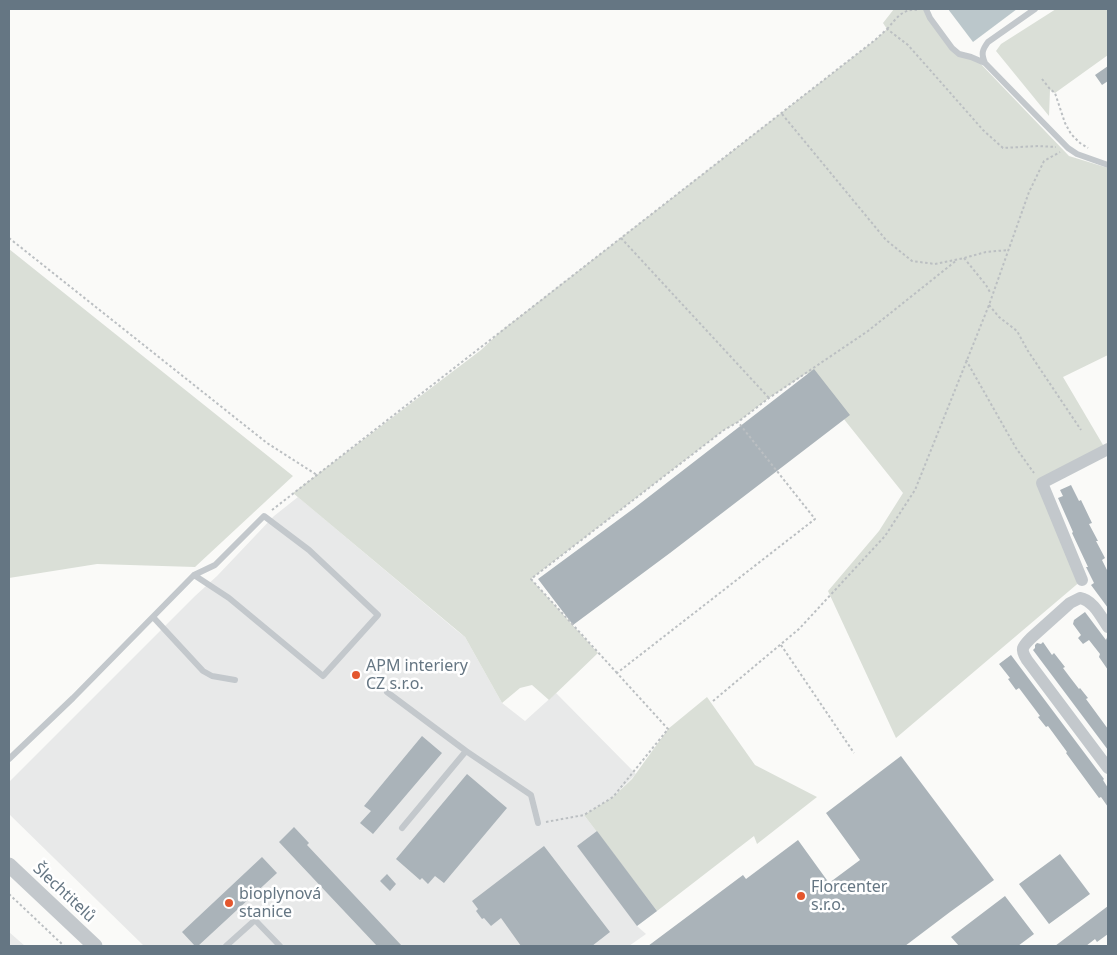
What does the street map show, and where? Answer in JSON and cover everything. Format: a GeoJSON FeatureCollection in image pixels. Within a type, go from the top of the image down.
{"type":"FeatureCollection","features":[{"type":"Feature","properties":{"kind":"street"},"geometry":{"type":"LineString","coordinates":[[1082,580],[1042,483],[1108,449]]}},
{"type":"Feature","properties":{"kind":"street"},"geometry":{"type":"LineString","coordinates":[[1108,627],[1089,602],[1083,598],[1078,599],[1070,603],[1031,638],[1023,646],[1022,650],[1027,660],[1108,768]]}},
{"type":"Feature","properties":{"kind":"street","name":"Šlechtitelů"},"geometry":{"type":"LineString","coordinates":[[9,865],[95,946]]}},
{"type":"Feature","properties":{"kind":"lane"},"geometry":{"type":"LineString","coordinates":[[985,63],[982,55],[983,48],[988,42],[1035,9]]}},
{"type":"Feature","properties":{"kind":"lane"},"geometry":{"type":"LineString","coordinates":[[927,10],[930,18],[952,48],[959,54],[985,63],[1068,148],[1077,154],[1108,165]]}},
{"type":"Feature","properties":{"kind":"lane"},"geometry":{"type":"LineString","coordinates":[[9,758],[73,698],[194,575],[214,565],[264,516],[309,550],[378,615],[323,676],[229,598],[194,575]]}},
{"type":"Feature","properties":{"kind":"lane"},"geometry":{"type":"LineString","coordinates":[[153,617],[203,671],[212,676],[235,680]]}},
{"type":"Feature","properties":{"kind":"lane"},"geometry":{"type":"LineString","coordinates":[[387,692],[466,751],[531,795],[538,823]]}},
{"type":"Feature","properties":{"kind":"lane"},"geometry":{"type":"LineString","coordinates":[[402,828],[466,751]]}},
{"type":"Feature","properties":{"kind":"lane"},"geometry":{"type":"LineString","coordinates":[[226,946],[255,920],[280,946]]}},
{"type":"Feature","properties":{"kind":"path"},"geometry":{"type":"LineString","coordinates":[[264,516],[875,40],[905,11],[911,9],[927,10]]}},
{"type":"Feature","properties":{"kind":"path"},"geometry":{"type":"LineString","coordinates":[[887,29],[908,45],[983,130],[1003,148],[1038,146],[1068,148]]}},
{"type":"Feature","properties":{"kind":"path"},"geometry":{"type":"LineString","coordinates":[[1042,79],[1055,93],[1062,118],[1071,134],[1091,150]]}},
{"type":"Feature","properties":{"kind":"path"},"geometry":{"type":"LineString","coordinates":[[781,113],[886,240],[912,261],[935,264],[986,252],[1008,250]]}},
{"type":"Feature","properties":{"kind":"path"},"geometry":{"type":"LineString","coordinates":[[713,701],[799,630],[885,536],[915,490],[992,295],[1029,192],[1044,162],[1068,148]]}},
{"type":"Feature","properties":{"kind":"path"},"geometry":{"type":"LineString","coordinates":[[9,238],[267,443],[317,475]]}},
{"type":"Feature","properties":{"kind":"path"},"geometry":{"type":"LineString","coordinates":[[621,238],[769,398]]}},
{"type":"Feature","properties":{"kind":"path"},"geometry":{"type":"LineString","coordinates":[[964,258],[992,295]]}},
{"type":"Feature","properties":{"kind":"path"},"geometry":{"type":"LineString","coordinates":[[538,823],[584,815],[612,798],[668,729],[531,579],[724,430],[868,331],[956,260]]}},
{"type":"Feature","properties":{"kind":"path"},"geometry":{"type":"LineString","coordinates":[[988,305],[1017,331],[1081,430]]}},
{"type":"Feature","properties":{"kind":"path"},"geometry":{"type":"LineString","coordinates":[[966,360],[1016,448],[1042,483]]}},
{"type":"Feature","properties":{"kind":"path"},"geometry":{"type":"LineString","coordinates":[[617,673],[815,518],[738,422]]}},
{"type":"Feature","properties":{"kind":"path"},"geometry":{"type":"LineString","coordinates":[[781,645],[854,753]]}},
{"type":"Feature","properties":{"kind":"path"},"geometry":{"type":"LineString","coordinates":[[9,894],[64,946]]}},
{"type":"Feature","properties":{"kind":"shaded area"},"geometry":{"type":"Polygon","coordinates":[[[894,9],[928,9],[927,12],[952,48],[976,59],[1069,156],[1108,168],[1108,355],[1063,377],[1106,450],[1042,483],[1082,580],[896,738],[828,591],[879,531],[903,493],[807,373],[724,430],[531,579],[598,653],[549,700],[532,685],[520,688],[502,703],[465,637],[293,493],[481,350],[501,331],[875,40],[887,29],[883,23],[894,9]]]}},
{"type":"Feature","properties":{"kind":"shaded area"},"geometry":{"type":"Polygon","coordinates":[[[948,9],[1017,9],[973,42],[948,9]]]}},
{"type":"Feature","properties":{"kind":"shaded area"},"geometry":{"type":"Polygon","coordinates":[[[1056,9],[1108,9],[1108,55],[1055,93],[1050,90],[1049,116],[996,51],[1001,44],[1056,9]]]}},
{"type":"Feature","properties":{"kind":"shaded area"},"geometry":{"type":"Polygon","coordinates":[[[9,249],[293,476],[195,567],[97,564],[9,578],[9,249]]]}},
{"type":"Feature","properties":{"kind":"shaded area"},"geometry":{"type":"Polygon","coordinates":[[[298,497],[465,637],[502,703],[525,721],[556,693],[636,774],[613,797],[584,815],[657,911],[637,926],[646,934],[629,946],[144,946],[9,814],[9,782],[217,576],[274,516],[298,497]]]}},
{"type":"Feature","properties":{"kind":"shaded area"},"geometry":{"type":"Polygon","coordinates":[[[707,697],[755,765],[817,797],[757,844],[754,836],[657,911],[584,815],[613,797],[632,779],[668,729],[707,697]]]}},
{"type":"Feature","properties":{"kind":"shaded area"},"geometry":{"type":"Polygon","coordinates":[[[9,932],[25,946],[9,946],[9,932]]]}},
{"type":"Feature","properties":{"kind":"building"},"geometry":{"type":"Polygon","coordinates":[[[1108,66],[1108,81],[1102,85],[1095,75],[1108,66]]]}},
{"type":"Feature","properties":{"kind":"building"},"geometry":{"type":"Polygon","coordinates":[[[814,369],[850,415],[573,625],[538,579],[633,509],[814,369]]]}},
{"type":"Feature","properties":{"kind":"building"},"geometry":{"type":"Polygon","coordinates":[[[1071,485],[1092,523],[1089,524],[1105,558],[1102,560],[1108,572],[1108,608],[1091,585],[1094,583],[1086,567],[1088,567],[1058,498],[1063,496],[1060,490],[1071,485]]]}},
{"type":"Feature","properties":{"kind":"building"},"geometry":{"type":"Polygon","coordinates":[[[1085,612],[1106,640],[1108,635],[1108,670],[1099,657],[1100,654],[1089,640],[1083,644],[1078,638],[1081,635],[1073,624],[1074,620],[1085,612]]]}},
{"type":"Feature","properties":{"kind":"building"},"geometry":{"type":"Polygon","coordinates":[[[1043,642],[1052,655],[1054,653],[1065,667],[1063,668],[1088,698],[1086,699],[1108,729],[1108,750],[1033,650],[1037,643],[1041,644],[1043,642]]]}},
{"type":"Feature","properties":{"kind":"building"},"geometry":{"type":"Polygon","coordinates":[[[1011,655],[1104,779],[1108,788],[1108,807],[1101,797],[1099,798],[1048,726],[1046,727],[1038,717],[1040,716],[1019,688],[1016,690],[1008,679],[1010,678],[999,664],[1011,655]]]}},
{"type":"Feature","properties":{"kind":"building"},"geometry":{"type":"Polygon","coordinates":[[[422,736],[442,753],[373,834],[360,823],[371,811],[364,806],[422,736]]]}},
{"type":"Feature","properties":{"kind":"building"},"geometry":{"type":"Polygon","coordinates":[[[901,756],[994,880],[905,946],[648,946],[743,875],[746,879],[798,840],[829,883],[860,860],[826,813],[901,756]]]}},
{"type":"Feature","properties":{"kind":"building"},"geometry":{"type":"Polygon","coordinates":[[[467,774],[507,808],[444,883],[435,876],[428,884],[422,878],[420,880],[396,859],[467,774]]]}},
{"type":"Feature","properties":{"kind":"building"},"geometry":{"type":"Polygon","coordinates":[[[294,827],[309,843],[307,845],[402,946],[377,946],[279,842],[294,827]]]}},
{"type":"Feature","properties":{"kind":"building"},"geometry":{"type":"Polygon","coordinates":[[[597,831],[657,911],[637,926],[577,846],[597,831]]]}},
{"type":"Feature","properties":{"kind":"building"},"geometry":{"type":"Polygon","coordinates":[[[544,846],[610,932],[592,946],[521,946],[501,918],[491,926],[476,911],[478,909],[472,901],[544,846]]]}},
{"type":"Feature","properties":{"kind":"building"},"geometry":{"type":"Polygon","coordinates":[[[1060,854],[1090,894],[1049,924],[1019,884],[1060,854]]]}},
{"type":"Feature","properties":{"kind":"building","name":"bioplynová stanice"},"geometry":{"type":"Polygon","coordinates":[[[262,857],[277,873],[198,946],[195,946],[182,932],[262,857]]]}},
{"type":"Feature","properties":{"kind":"building"},"geometry":{"type":"Polygon","coordinates":[[[387,874],[396,884],[390,891],[380,881],[387,874]]]}},
{"type":"Feature","properties":{"kind":"building"},"geometry":{"type":"Polygon","coordinates":[[[1005,896],[1034,934],[1018,946],[959,946],[951,937],[1005,896]]]}},
{"type":"Feature","properties":{"kind":"building"},"geometry":{"type":"Polygon","coordinates":[[[1108,906],[1108,934],[1097,942],[1095,939],[1086,946],[1055,946],[1108,906]]]}},
{"type":"Feature","properties":{"kind":"place","name":"APM interiery CZ s.r.o."},"geometry":{"type":"Point","coordinates":[356,675]}},
{"type":"Feature","properties":{"kind":"place","name":"Florcenter s.r.o."},"geometry":{"type":"Point","coordinates":[801,896]}},
{"type":"Feature","properties":{"kind":"place","name":"bioplynová stanice"},"geometry":{"type":"Point","coordinates":[229,903]}}]}
